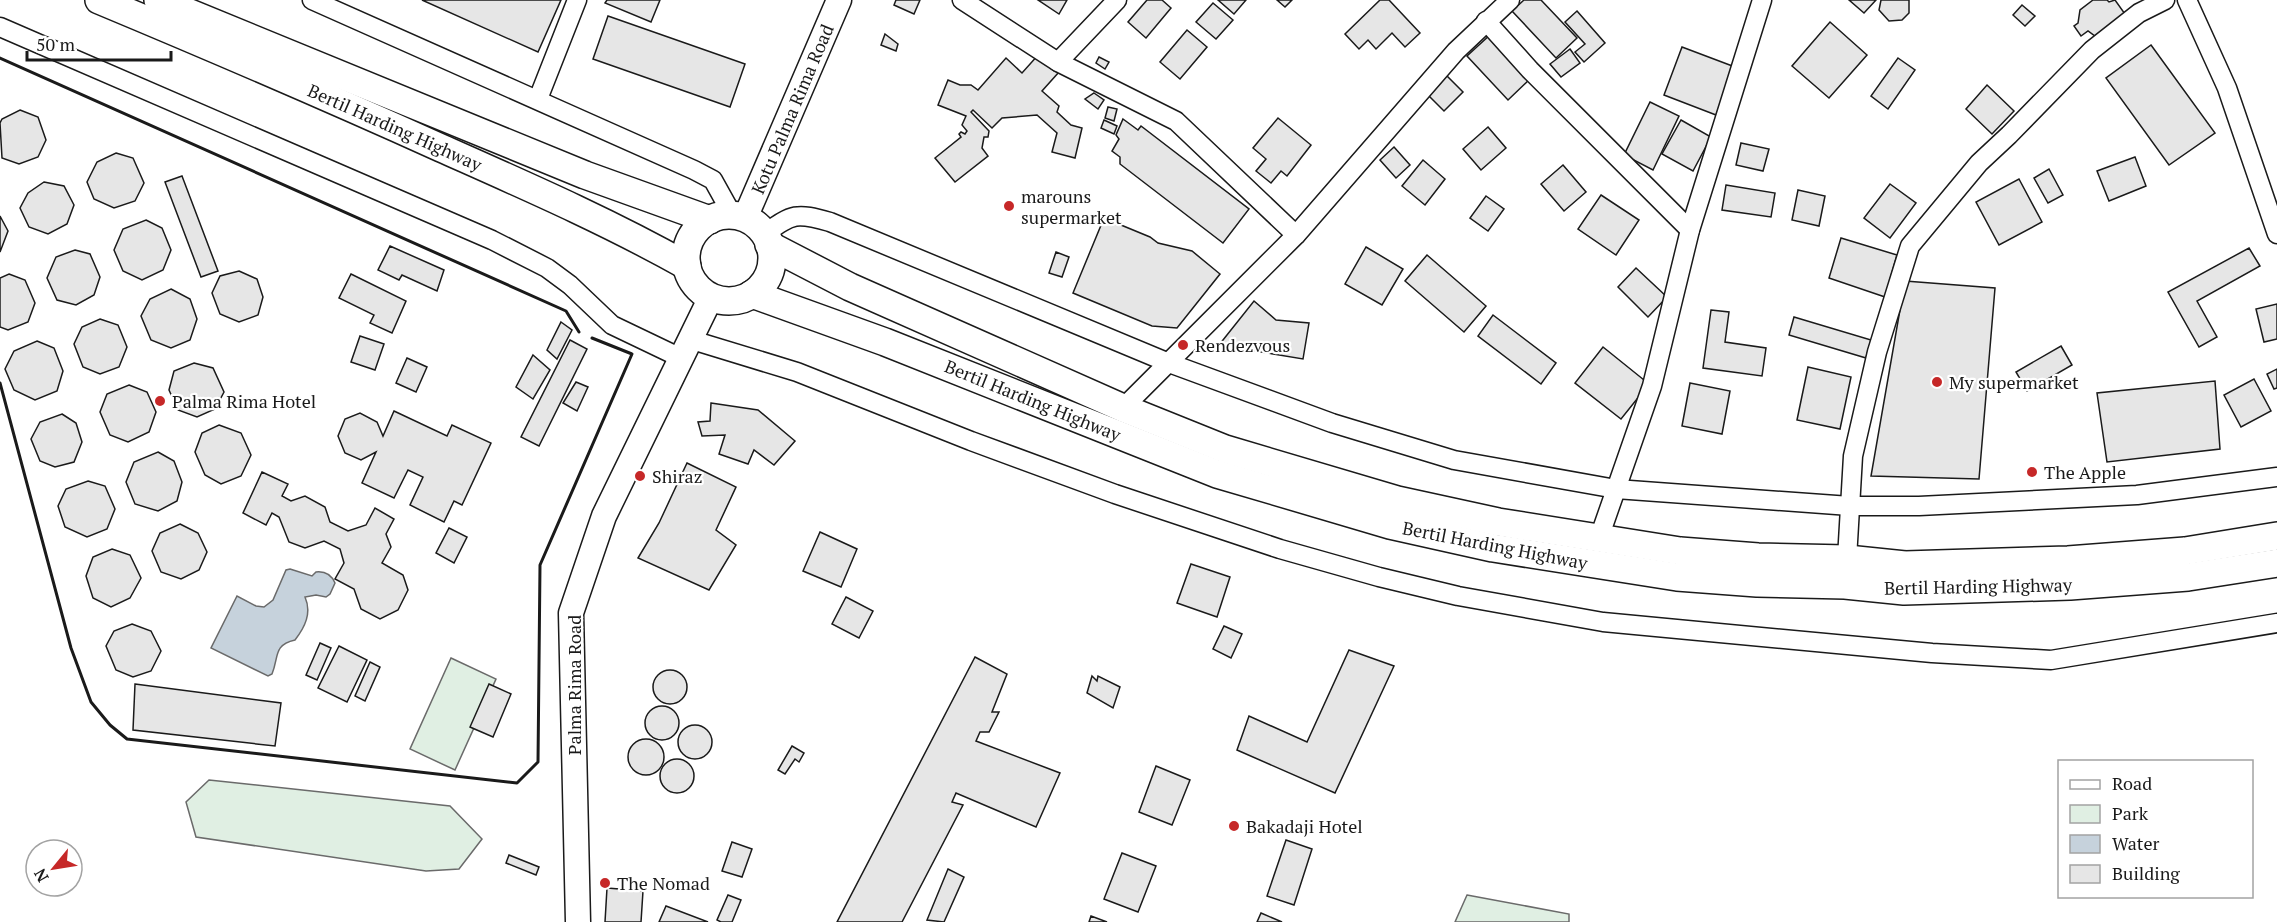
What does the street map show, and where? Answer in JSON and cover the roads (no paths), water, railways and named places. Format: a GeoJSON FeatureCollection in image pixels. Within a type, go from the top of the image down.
{"type":"FeatureCollection","features":[{"type":"Feature","properties":{"kind":"main road","name":"Bertil Harding Highway"},"geometry":{"type":"LineString","coordinates":[[99,0],[278,75],[624,231],[687,266],[695,285],[711,297]]}},
{"type":"Feature","properties":{"kind":"main road","name":"Bertil Harding Highway"},"geometry":{"type":"LineString","coordinates":[[158,0],[585,175],[744,227],[850,287],[1124,408],[1225,449],[1397,500],[1498,522],[1680,551],[1905,565],[2068,560],[2185,551],[2277,536]]}},
{"type":"Feature","properties":{"kind":"main road"},"geometry":{"type":"LineString","coordinates":[[687,266],[686,255],[692,236],[700,226],[744,227],[772,257],[770,269],[760,288],[752,294],[732,301],[711,297]]}},
{"type":"Feature","properties":{"kind":"main road","name":"Bertil Harding Highway"},"geometry":{"type":"LineString","coordinates":[[752,294],[885,342],[1217,474],[1390,525],[1493,548],[1677,577],[1757,583],[1845,585],[1904,591],[2070,586],[2188,577],[2277,563]]}},
{"type":"Feature","properties":{"kind":"street"},"geometry":{"type":"LineString","coordinates":[[312,0],[538,99],[713,180],[744,227],[790,216],[807,215],[830,222],[1169,363],[1332,423],[1454,460],[1616,489],[1850,506],[1919,506],[2137,495],[2277,477]]}},
{"type":"Feature","properties":{"kind":"street"},"geometry":{"type":"LineString","coordinates":[[538,99],[577,0]]}},
{"type":"Feature","properties":{"kind":"street","name":"Kotu Palma Rima Road"},"geometry":{"type":"LineString","coordinates":[[744,227],[839,0]]}},
{"type":"Feature","properties":{"kind":"street"},"geometry":{"type":"LineString","coordinates":[[962,0],[1058,62],[1176,121],[1296,235]]}},
{"type":"Feature","properties":{"kind":"street"},"geometry":{"type":"LineString","coordinates":[[1058,62],[1117,0]]}},
{"type":"Feature","properties":{"kind":"street"},"geometry":{"type":"LineString","coordinates":[[1124,408],[1296,235],[1456,51],[1510,0]]}},
{"type":"Feature","properties":{"kind":"street"},"geometry":{"type":"LineString","coordinates":[[1599,538],[1652,386],[1690,230],[1762,0]]}},
{"type":"Feature","properties":{"kind":"street"},"geometry":{"type":"LineString","coordinates":[[1846,560],[1853,456],[1877,352],[1910,246],[1979,163],[2092,50],[2139,13],[2165,0]]}},
{"type":"Feature","properties":{"kind":"street"},"geometry":{"type":"LineString","coordinates":[[2187,0],[2227,88],[2277,234]]}},
{"type":"Feature","properties":{"kind":"street"},"geometry":{"type":"LineString","coordinates":[[1486,21],[1530,70],[1690,230]]}},
{"type":"Feature","properties":{"kind":"street"},"geometry":{"type":"LineString","coordinates":[[0,27],[492,240],[547,268],[570,285],[612,325],[687,349],[797,372],[982,445],[1115,494],[1269,545],[1379,577],[1458,596],[1603,621],[1932,653],[2051,660],[2277,623]]}},
{"type":"Feature","properties":{"kind":"street","name":"Palma Rima Road"},"geometry":{"type":"LineString","coordinates":[[578,922],[571,613],[604,516],[711,297]]}},
{"type":"Feature","properties":{"kind":"water"},"geometry":{"type":"Polygon","coordinates":[[[290,569],[312,576],[316,572],[325,573],[332,577],[335,583],[326,597],[316,595],[305,597],[308,614],[302,630],[295,640],[280,648],[272,674],[268,676],[211,648],[237,596],[256,606],[264,607],[273,600],[286,570],[290,569]]]}},
{"type":"Feature","properties":{"kind":"place","name":"marouns supermarket"},"geometry":{"type":"Point","coordinates":[1009,206]}},
{"type":"Feature","properties":{"kind":"place","name":"Rendezvous"},"geometry":{"type":"Point","coordinates":[1183,345]}},
{"type":"Feature","properties":{"kind":"place","name":"My supermarket"},"geometry":{"type":"Point","coordinates":[1937,382]}},
{"type":"Feature","properties":{"kind":"place","name":"Palma Rima Hotel"},"geometry":{"type":"Point","coordinates":[160,401]}},
{"type":"Feature","properties":{"kind":"place","name":"The Apple"},"geometry":{"type":"Point","coordinates":[2032,472]}},
{"type":"Feature","properties":{"kind":"place","name":"Shiraz"},"geometry":{"type":"Point","coordinates":[640,476]}},
{"type":"Feature","properties":{"kind":"place","name":"Bakadaji Hotel"},"geometry":{"type":"Point","coordinates":[1234,826]}},
{"type":"Feature","properties":{"kind":"place","name":"The Nomad"},"geometry":{"type":"Point","coordinates":[605,883]}}]}
